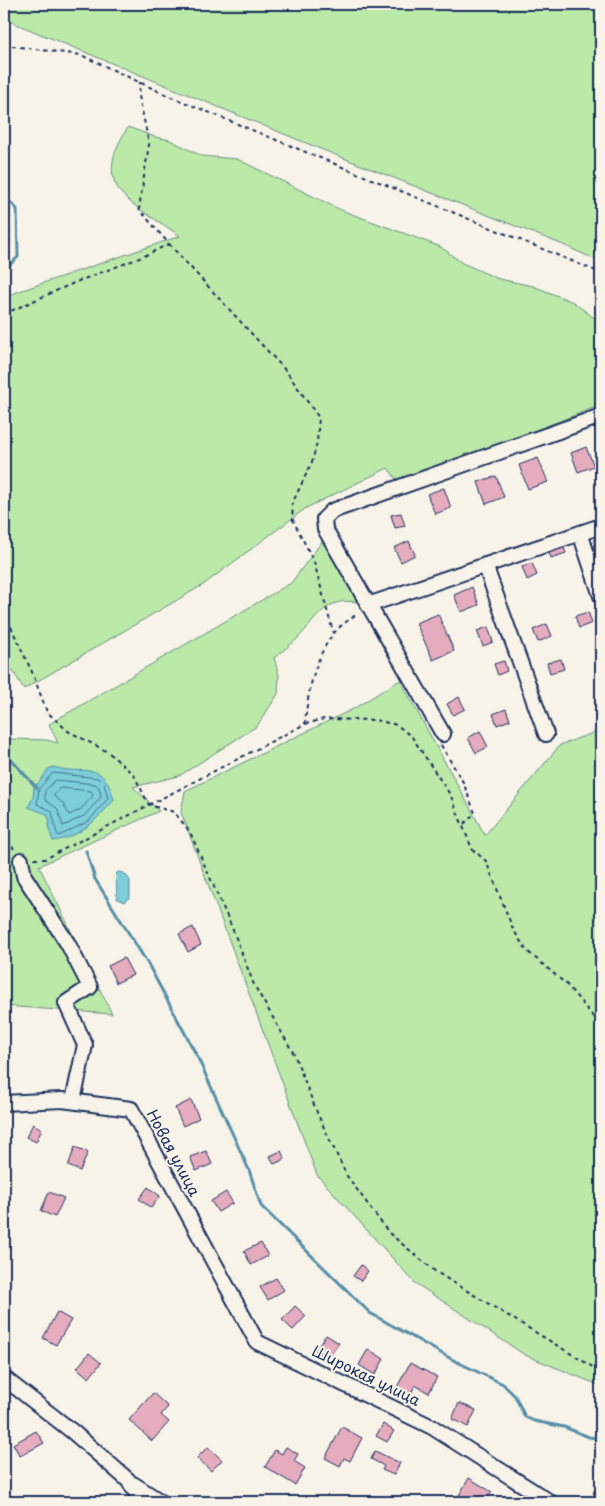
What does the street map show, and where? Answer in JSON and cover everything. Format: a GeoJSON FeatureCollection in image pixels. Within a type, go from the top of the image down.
{"type":"FeatureCollection","features":[{"type":"Feature","properties":{"kind":"street"},"geometry":{"type":"LineString","coordinates":[[443,734],[325,530],[324,523],[328,514],[601,416]]}},
{"type":"Feature","properties":{"kind":"street"},"geometry":{"type":"LineString","coordinates":[[368,605],[601,526]]}},
{"type":"Feature","properties":{"kind":"street"},"geometry":{"type":"LineString","coordinates":[[580,533],[601,596]]}},
{"type":"Feature","properties":{"kind":"street"},"geometry":{"type":"LineString","coordinates":[[485,565],[546,734]]}},
{"type":"Feature","properties":{"kind":"street"},"geometry":{"type":"LineString","coordinates":[[21,860],[24,876],[68,944],[90,987],[66,1003],[85,1045],[73,1101]]}},
{"type":"Feature","properties":{"kind":"street","name":"Новая улица"},"geometry":{"type":"LineString","coordinates":[[4,1103],[73,1101],[131,1109],[205,1246]]}},
{"type":"Feature","properties":{"kind":"street","name":"Широкая улица"},"geometry":{"type":"LineString","coordinates":[[205,1246],[257,1342],[432,1427],[550,1502]]}},
{"type":"Feature","properties":{"kind":"street"},"geometry":{"type":"LineString","coordinates":[[4,1378],[73,1432],[128,1480],[161,1502]]}},
{"type":"Feature","properties":{"kind":"street"},"geometry":{"type":"LineString","coordinates":[[128,1480],[142,1502]]}},
{"type":"Feature","properties":{"kind":"path"},"geometry":{"type":"LineString","coordinates":[[4,45],[81,55],[140,82],[601,273]]}},
{"type":"Feature","properties":{"kind":"path"},"geometry":{"type":"LineString","coordinates":[[140,82],[139,96],[149,144],[139,209],[168,244],[286,371],[319,418],[317,442],[312,462],[292,504],[293,520],[314,562],[334,633]]}},
{"type":"Feature","properties":{"kind":"path"},"geometry":{"type":"LineString","coordinates":[[4,314],[76,282],[142,258],[168,244]]}},
{"type":"Feature","properties":{"kind":"path"},"geometry":{"type":"LineString","coordinates":[[305,724],[307,698],[318,662],[334,633],[368,605]]}},
{"type":"Feature","properties":{"kind":"path"},"geometry":{"type":"LineString","coordinates":[[4,612],[32,672],[47,712],[68,731],[108,752],[134,775],[149,805],[174,812],[190,832],[233,930],[254,985],[294,1054],[318,1115],[347,1176],[389,1233],[436,1272],[601,1372]]}},
{"type":"Feature","properties":{"kind":"path"},"geometry":{"type":"LineString","coordinates":[[4,833],[21,860],[46,859],[305,724],[324,718],[375,720],[397,725],[412,737],[451,796],[464,824],[472,849],[486,861],[513,929],[526,950],[566,984],[590,1009],[601,1026]]}},
{"type":"Feature","properties":{"kind":"path"},"geometry":{"type":"LineString","coordinates":[[443,734],[438,736],[442,750],[463,782],[475,813],[464,824]]}},
{"type":"Feature","properties":{"kind":"path"},"geometry":{"type":"LineString","coordinates":[[591,1502],[601,1472]]}},
{"type":"Feature","properties":{"kind":"green space"},"geometry":{"type":"Polygon","coordinates":[[[4,4],[601,4],[601,262],[561,244],[323,150],[4,19],[4,4]]]}},
{"type":"Feature","properties":{"kind":"green space"},"geometry":{"type":"Polygon","coordinates":[[[128,127],[155,137],[170,140],[202,156],[237,159],[341,210],[441,247],[462,263],[499,279],[533,286],[573,302],[601,323],[601,405],[399,483],[388,468],[306,508],[203,585],[24,689],[4,657],[4,300],[8,295],[180,236],[133,204],[121,193],[114,181],[112,166],[117,149],[128,127]]]}},
{"type":"Feature","properties":{"kind":"green space"},"geometry":{"type":"Polygon","coordinates":[[[323,540],[357,602],[346,601],[330,606],[295,641],[274,658],[279,675],[278,694],[257,726],[179,776],[133,787],[159,811],[39,866],[112,1014],[4,1006],[4,748],[10,739],[47,740],[58,743],[49,724],[291,583],[323,540]]]}},
{"type":"Feature","properties":{"kind":"green space"},"geometry":{"type":"Polygon","coordinates":[[[400,680],[485,835],[560,745],[601,730],[601,1386],[525,1355],[415,1283],[317,1175],[181,812],[185,791],[353,709],[400,680]]]}},
{"type":"Feature","properties":{"kind":"water"},"geometry":{"type":"Polygon","coordinates":[[[53,767],[98,773],[104,778],[114,800],[94,821],[80,832],[53,841],[48,826],[50,822],[47,814],[28,807],[33,798],[34,787],[48,769],[53,767]]]}},
{"type":"Feature","properties":{"kind":"water"},"geometry":{"type":"Polygon","coordinates":[[[118,872],[124,873],[130,880],[130,897],[124,902],[117,899],[116,874],[118,872]]]}},
{"type":"Feature","properties":{"kind":"building"},"geometry":{"type":"Polygon","coordinates":[[[586,447],[594,466],[578,472],[571,453],[586,447]]]}},
{"type":"Feature","properties":{"kind":"building"},"geometry":{"type":"Polygon","coordinates":[[[538,458],[548,482],[528,489],[519,465],[538,458]]]}},
{"type":"Feature","properties":{"kind":"building"},"geometry":{"type":"Polygon","coordinates":[[[496,476],[504,497],[486,504],[478,482],[496,476]]]}},
{"type":"Feature","properties":{"kind":"building"},"geometry":{"type":"Polygon","coordinates":[[[444,488],[451,508],[435,514],[427,494],[444,488]]]}},
{"type":"Feature","properties":{"kind":"building"},"geometry":{"type":"Polygon","coordinates":[[[401,513],[405,526],[395,528],[391,515],[401,513]]]}},
{"type":"Feature","properties":{"kind":"building"},"geometry":{"type":"Polygon","coordinates":[[[409,541],[415,555],[401,562],[394,548],[409,541]]]}},
{"type":"Feature","properties":{"kind":"building"},"geometry":{"type":"Polygon","coordinates":[[[564,548],[566,553],[551,558],[549,553],[564,548]]]}},
{"type":"Feature","properties":{"kind":"building"},"geometry":{"type":"Polygon","coordinates":[[[532,563],[537,575],[527,580],[522,567],[532,563]]]}},
{"type":"Feature","properties":{"kind":"building"},"geometry":{"type":"Polygon","coordinates":[[[472,587],[479,605],[461,612],[454,595],[472,587]]]}},
{"type":"Feature","properties":{"kind":"building"},"geometry":{"type":"Polygon","coordinates":[[[588,612],[592,623],[579,628],[575,616],[588,612]]]}},
{"type":"Feature","properties":{"kind":"building"},"geometry":{"type":"Polygon","coordinates":[[[438,614],[454,651],[433,660],[416,623],[438,614]]]}},
{"type":"Feature","properties":{"kind":"building"},"geometry":{"type":"Polygon","coordinates":[[[547,624],[552,636],[538,642],[533,630],[547,624]]]}},
{"type":"Feature","properties":{"kind":"building"},"geometry":{"type":"Polygon","coordinates":[[[488,627],[493,642],[483,646],[477,631],[488,627]]]}},
{"type":"Feature","properties":{"kind":"building"},"geometry":{"type":"Polygon","coordinates":[[[561,659],[564,669],[550,673],[547,663],[561,659]]]}},
{"type":"Feature","properties":{"kind":"building"},"geometry":{"type":"Polygon","coordinates":[[[504,661],[507,671],[498,675],[494,664],[504,661]]]}},
{"type":"Feature","properties":{"kind":"building"},"geometry":{"type":"Polygon","coordinates":[[[459,697],[465,709],[453,715],[447,704],[459,697]]]}},
{"type":"Feature","properties":{"kind":"building"},"geometry":{"type":"Polygon","coordinates":[[[506,709],[510,720],[497,725],[493,714],[506,709]]]}},
{"type":"Feature","properties":{"kind":"building"},"geometry":{"type":"Polygon","coordinates":[[[480,731],[488,747],[476,753],[468,738],[480,731]]]}},
{"type":"Feature","properties":{"kind":"building"},"geometry":{"type":"Polygon","coordinates":[[[193,927],[201,945],[188,952],[179,934],[193,927]]]}},
{"type":"Feature","properties":{"kind":"building"},"geometry":{"type":"Polygon","coordinates":[[[124,958],[133,975],[116,983],[108,966],[124,958]]]}},
{"type":"Feature","properties":{"kind":"building"},"geometry":{"type":"Polygon","coordinates":[[[191,1100],[199,1118],[183,1126],[175,1108],[191,1100]]]}},
{"type":"Feature","properties":{"kind":"building"},"geometry":{"type":"Polygon","coordinates":[[[33,1124],[42,1129],[36,1142],[26,1137],[33,1124]]]}},
{"type":"Feature","properties":{"kind":"building"},"geometry":{"type":"Polygon","coordinates":[[[75,1147],[88,1152],[80,1171],[68,1166],[75,1147]]]}},
{"type":"Feature","properties":{"kind":"building"},"geometry":{"type":"Polygon","coordinates":[[[206,1151],[212,1164],[196,1171],[190,1157],[206,1151]]]}},
{"type":"Feature","properties":{"kind":"building"},"geometry":{"type":"Polygon","coordinates":[[[281,1151],[285,1159],[274,1164],[270,1156],[281,1151]]]}},
{"type":"Feature","properties":{"kind":"building"},"geometry":{"type":"Polygon","coordinates":[[[148,1187],[160,1196],[151,1208],[139,1199],[148,1187]]]}},
{"type":"Feature","properties":{"kind":"building"},"geometry":{"type":"Polygon","coordinates":[[[49,1192],[64,1198],[55,1217],[41,1211],[49,1192]]]}},
{"type":"Feature","properties":{"kind":"building"},"geometry":{"type":"Polygon","coordinates":[[[226,1192],[233,1203],[218,1212],[211,1201],[226,1192]]]}},
{"type":"Feature","properties":{"kind":"building"},"geometry":{"type":"Polygon","coordinates":[[[261,1243],[268,1256],[251,1265],[244,1251],[261,1243]]]}},
{"type":"Feature","properties":{"kind":"building"},"geometry":{"type":"Polygon","coordinates":[[[361,1265],[368,1271],[361,1281],[353,1276],[361,1265]]]}},
{"type":"Feature","properties":{"kind":"building"},"geometry":{"type":"Polygon","coordinates":[[[276,1278],[284,1290],[268,1300],[260,1287],[276,1278]]]}},
{"type":"Feature","properties":{"kind":"building"},"geometry":{"type":"Polygon","coordinates":[[[295,1306],[306,1316],[293,1330],[282,1320],[295,1306]]]}},
{"type":"Feature","properties":{"kind":"building"},"geometry":{"type":"Polygon","coordinates":[[[57,1312],[71,1320],[56,1345],[43,1338],[57,1312]]]}},
{"type":"Feature","properties":{"kind":"building"},"geometry":{"type":"Polygon","coordinates":[[[326,1335],[339,1343],[328,1359],[315,1351],[326,1335]]]}},
{"type":"Feature","properties":{"kind":"building"},"geometry":{"type":"Polygon","coordinates":[[[368,1349],[384,1359],[375,1375],[359,1365],[368,1349]]]}},
{"type":"Feature","properties":{"kind":"building"},"geometry":{"type":"Polygon","coordinates":[[[89,1353],[101,1363],[89,1378],[77,1368],[89,1353]]]}},
{"type":"Feature","properties":{"kind":"building"},"geometry":{"type":"Polygon","coordinates":[[[410,1363],[437,1377],[429,1393],[415,1385],[410,1396],[396,1389],[410,1363]]]}},
{"type":"Feature","properties":{"kind":"building"},"geometry":{"type":"Polygon","coordinates":[[[153,1393],[168,1407],[161,1415],[169,1422],[152,1441],[129,1420],[153,1393]]]}},
{"type":"Feature","properties":{"kind":"building"},"geometry":{"type":"Polygon","coordinates":[[[459,1403],[476,1410],[468,1427],[452,1419],[459,1403]]]}},
{"type":"Feature","properties":{"kind":"building"},"geometry":{"type":"Polygon","coordinates":[[[383,1424],[394,1431],[387,1442],[376,1436],[383,1424]]]}},
{"type":"Feature","properties":{"kind":"building"},"geometry":{"type":"Polygon","coordinates":[[[342,1427],[362,1438],[350,1461],[344,1458],[340,1466],[325,1458],[342,1427]]]}},
{"type":"Feature","properties":{"kind":"building"},"geometry":{"type":"Polygon","coordinates":[[[36,1431],[44,1443],[20,1456],[13,1444],[36,1431]]]}},
{"type":"Feature","properties":{"kind":"building"},"geometry":{"type":"Polygon","coordinates":[[[208,1447],[222,1460],[211,1471],[197,1458],[208,1447]]]}},
{"type":"Feature","properties":{"kind":"building"},"geometry":{"type":"Polygon","coordinates":[[[286,1447],[298,1454],[294,1461],[305,1468],[295,1485],[265,1467],[275,1450],[282,1454],[286,1447]]]}},
{"type":"Feature","properties":{"kind":"building"},"geometry":{"type":"Polygon","coordinates":[[[375,1451],[400,1463],[394,1475],[382,1470],[384,1466],[371,1459],[375,1451]]]}},
{"type":"Feature","properties":{"kind":"building"},"geometry":{"type":"Polygon","coordinates":[[[469,1478],[492,1492],[485,1502],[467,1502],[458,1497],[469,1478]]]}},
{"type":"Feature","properties":{"kind":"waterway"},"geometry":{"type":"LineString","coordinates":[[4,31],[5,4]]}},
{"type":"Feature","properties":{"kind":"waterway"},"geometry":{"type":"LineString","coordinates":[[4,196],[17,209],[18,257],[4,270]]}},
{"type":"Feature","properties":{"kind":"waterway"},"geometry":{"type":"LineString","coordinates":[[4,752],[37,788]]}},
{"type":"Feature","properties":{"kind":"waterway"},"geometry":{"type":"LineString","coordinates":[[86,851],[95,879],[148,964],[197,1056],[249,1170],[261,1206],[370,1313],[455,1361],[503,1384],[515,1396],[525,1417],[601,1439]]}}]}
